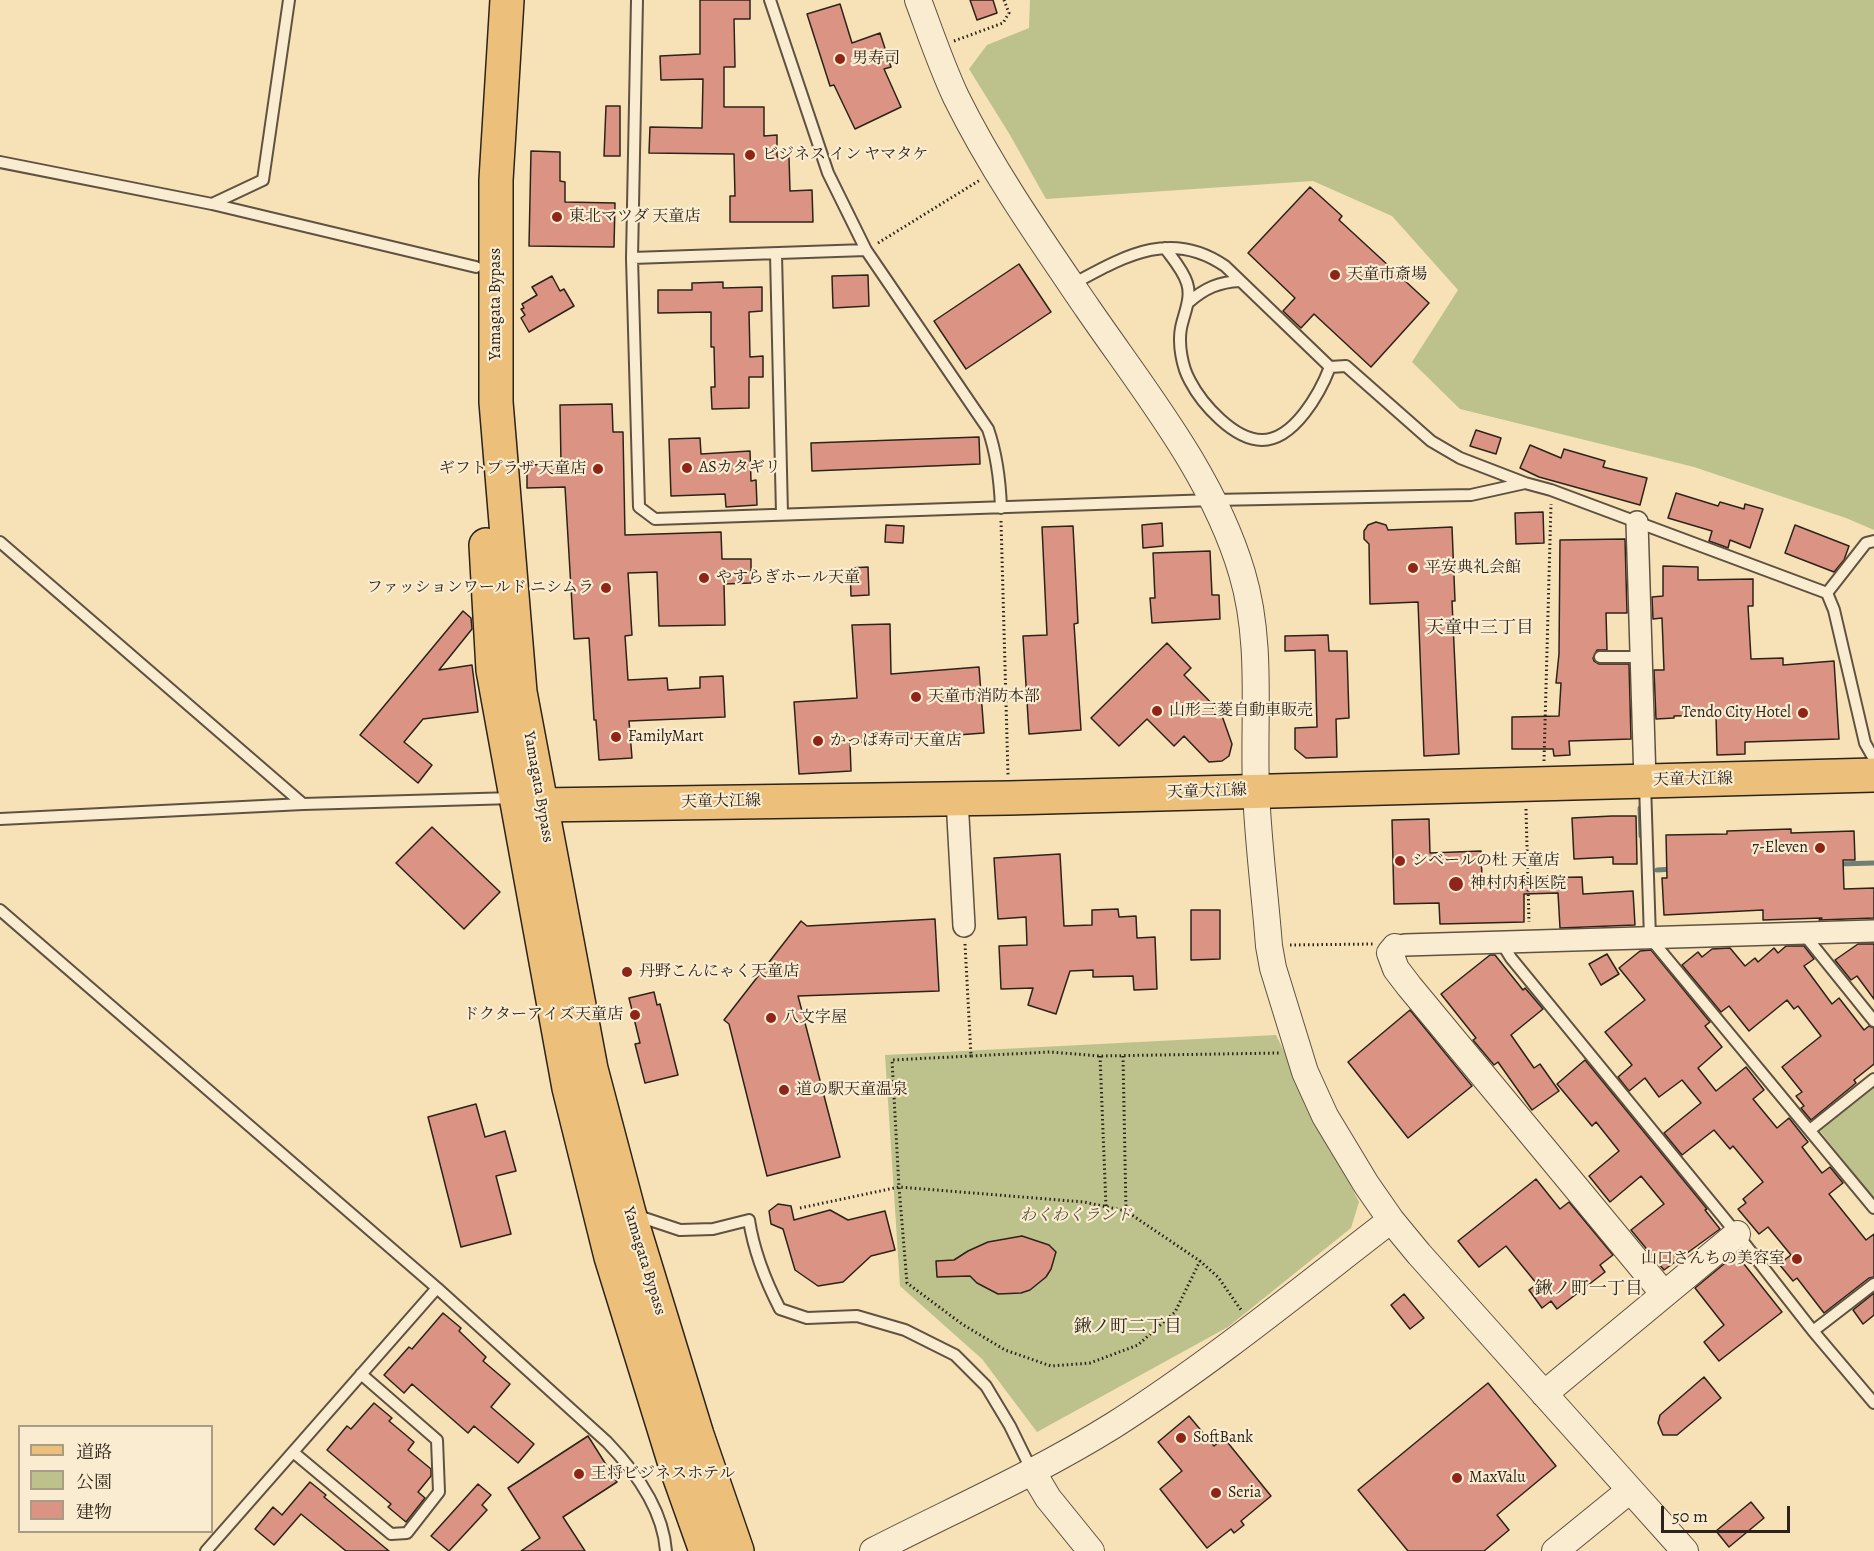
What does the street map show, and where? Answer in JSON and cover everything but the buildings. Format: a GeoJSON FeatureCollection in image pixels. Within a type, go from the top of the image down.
{"type":"FeatureCollection","features":[{"type":"Feature","properties":{"kind":"main road","name":"Yamagata Bypass"},"geometry":{"type":"LineString","coordinates":[[488,0],[476,267],[478,404],[493,670],[528,802],[591,1069],[629,1213],[697,1435],[737,1551]]}},
{"type":"Feature","properties":{"kind":"main road","name":"Yamagata Bypass"},"geometry":{"type":"LineString","coordinates":[[507,0],[496,180],[496,402],[528,802],[569,1088],[606,1234],[675,1464],[706,1551]]}},
{"type":"Feature","properties":{"kind":"main road","name":"天童大江線"},"geometry":{"type":"LineString","coordinates":[[528,802],[1009,798],[1874,775]]}},
{"type":"Feature","properties":{"kind":"street"},"geometry":{"type":"LineString","coordinates":[[918,0],[956,96],[997,170],[1024,215],[1179,442],[1213,500],[1242,573],[1252,617],[1256,790],[1269,946],[1273,968],[1299,1052],[1325,1116],[1391,1220],[1685,1551]]}},
{"type":"Feature","properties":{"kind":"street"},"geometry":{"type":"LineString","coordinates":[[1637,522],[1643,657],[1645,781]]}},
{"type":"Feature","properties":{"kind":"street"},"geometry":{"type":"LineString","coordinates":[[957,799],[964,926]]}},
{"type":"Feature","properties":{"kind":"street"},"geometry":{"type":"LineString","coordinates":[[1664,1294],[1409,986],[1391,959],[1390,953],[1395,947],[1405,945],[1874,931]]}},
{"type":"Feature","properties":{"kind":"street"},"geometry":{"type":"LineString","coordinates":[[873,1551],[1032,1471],[1102,1432],[1149,1402],[1391,1220]]}},
{"type":"Feature","properties":{"kind":"street"},"geometry":{"type":"LineString","coordinates":[[1544,1394],[1737,1234]]}},
{"type":"Feature","properties":{"kind":"street"},"geometry":{"type":"LineString","coordinates":[[1032,1471],[1048,1498],[1090,1551]]}},
{"type":"Feature","properties":{"kind":"street"},"geometry":{"type":"LineString","coordinates":[[1556,1551],[1630,1490]]}},
{"type":"Feature","properties":{"kind":"lane"},"geometry":{"type":"LineString","coordinates":[[212,204],[263,180],[289,0]]}},
{"type":"Feature","properties":{"kind":"lane"},"geometry":{"type":"LineString","coordinates":[[637,0],[632,258],[639,507],[655,519],[1213,500],[1471,495],[1525,483]]}},
{"type":"Feature","properties":{"kind":"lane"},"geometry":{"type":"LineString","coordinates":[[770,0],[828,173],[866,250],[988,429],[996,451],[1001,508]]}},
{"type":"Feature","properties":{"kind":"lane"},"geometry":{"type":"LineString","coordinates":[[0,162],[212,204],[476,267]]}},
{"type":"Feature","properties":{"kind":"lane"},"geometry":{"type":"LineString","coordinates":[[1165,248],[1187,284],[1188,302],[1180,332],[1182,359],[1190,380],[1216,415],[1247,438],[1263,440],[1278,436],[1294,424],[1316,397],[1330,367]]}},
{"type":"Feature","properties":{"kind":"lane"},"geometry":{"type":"LineString","coordinates":[[1071,285],[1124,257],[1152,249],[1194,250],[1212,257],[1225,266],[1330,367],[1346,366],[1431,441],[1460,458],[1827,593],[1834,610],[1865,743],[1874,759]]}},
{"type":"Feature","properties":{"kind":"lane"},"geometry":{"type":"LineString","coordinates":[[632,258],[866,250]]}},
{"type":"Feature","properties":{"kind":"lane"},"geometry":{"type":"LineString","coordinates":[[776,254],[782,514]]}},
{"type":"Feature","properties":{"kind":"lane"},"geometry":{"type":"LineString","coordinates":[[1188,302],[1222,282],[1240,281]]}},
{"type":"Feature","properties":{"kind":"lane"},"geometry":{"type":"LineString","coordinates":[[1827,593],[1862,547],[1874,541]]}},
{"type":"Feature","properties":{"kind":"lane"},"geometry":{"type":"LineString","coordinates":[[0,542],[303,804]]}},
{"type":"Feature","properties":{"kind":"lane"},"geometry":{"type":"LineString","coordinates":[[1600,657],[1643,657]]}},
{"type":"Feature","properties":{"kind":"lane"},"geometry":{"type":"LineString","coordinates":[[1645,781],[1650,938],[1874,1208]]}},
{"type":"Feature","properties":{"kind":"lane"},"geometry":{"type":"LineString","coordinates":[[0,819],[303,804],[528,802]]}},
{"type":"Feature","properties":{"kind":"lane"},"geometry":{"type":"LineString","coordinates":[[0,910],[437,1288],[624,1459],[651,1503],[662,1531],[666,1551]]}},
{"type":"Feature","properties":{"kind":"lane"},"geometry":{"type":"LineString","coordinates":[[1803,933],[1874,1021]]}},
{"type":"Feature","properties":{"kind":"lane"},"geometry":{"type":"LineString","coordinates":[[1501,942],[1511,958],[1874,1403]]}},
{"type":"Feature","properties":{"kind":"lane"},"geometry":{"type":"LineString","coordinates":[[1810,1130],[1874,1078]]}},
{"type":"Feature","properties":{"kind":"lane"},"geometry":{"type":"LineString","coordinates":[[629,1213],[680,1230],[713,1229],[749,1220],[753,1243],[765,1281],[780,1309],[807,1318],[857,1316],[905,1330],[955,1356],[986,1386],[1010,1426],[1032,1471]]}},
{"type":"Feature","properties":{"kind":"lane"},"geometry":{"type":"LineString","coordinates":[[1813,1331],[1874,1284]]}},
{"type":"Feature","properties":{"kind":"lane"},"geometry":{"type":"LineString","coordinates":[[206,1551],[437,1288]]}},
{"type":"Feature","properties":{"kind":"lane"},"geometry":{"type":"LineString","coordinates":[[293,1452],[391,1534],[406,1533],[439,1492],[437,1440],[361,1374]]}},
{"type":"Feature","properties":{"kind":"path"},"geometry":{"type":"LineString","coordinates":[[936,48],[1003,23],[1009,13],[1004,0]]}},
{"type":"Feature","properties":{"kind":"path"},"geometry":{"type":"LineString","coordinates":[[866,250],[997,170]]}},
{"type":"Feature","properties":{"kind":"path"},"geometry":{"type":"LineString","coordinates":[[1530,942],[1534,784],[1551,490]]}},
{"type":"Feature","properties":{"kind":"path"},"geometry":{"type":"LineString","coordinates":[[1001,508],[1009,798]]}},
{"type":"Feature","properties":{"kind":"path"},"geometry":{"type":"LineString","coordinates":[[964,926],[971,1056]]}},
{"type":"Feature","properties":{"kind":"path"},"geometry":{"type":"LineString","coordinates":[[1269,946],[1367,943],[1395,947]]}},
{"type":"Feature","properties":{"kind":"path"},"geometry":{"type":"LineString","coordinates":[[1200,1261],[1175,1312],[1138,1346],[1090,1363],[1051,1366],[1005,1350],[962,1324],[907,1283],[892,1060],[1050,1052],[1123,1056],[1299,1052]]}},
{"type":"Feature","properties":{"kind":"path"},"geometry":{"type":"LineString","coordinates":[[1100,1056],[1106,1206]]}},
{"type":"Feature","properties":{"kind":"path"},"geometry":{"type":"LineString","coordinates":[[1123,1056],[1126,1211]]}},
{"type":"Feature","properties":{"kind":"path"},"geometry":{"type":"LineString","coordinates":[[800,1208],[899,1187],[1084,1202],[1126,1211],[1200,1261],[1218,1277],[1252,1326]]}},
{"type":"Feature","properties":{"kind":"green space"},"geometry":{"type":"Polygon","coordinates":[[[1030,0],[1874,0],[1874,530],[1846,518],[1694,467],[1460,409],[1412,362],[1458,290],[1392,216],[1313,181],[1046,199],[969,69],[987,45],[1029,28],[1030,0]]]}},
{"type":"Feature","properties":{"kind":"green space","name":"わくわくランド"},"geometry":{"type":"Polygon","coordinates":[[[1276,1035],[1359,1202],[1351,1228],[1228,1327],[1037,1432],[982,1359],[900,1286],[885,1055],[1276,1035]]]}},
{"type":"Feature","properties":{"kind":"green space"},"geometry":{"type":"Polygon","coordinates":[[[1874,1088],[1874,1198],[1820,1131],[1874,1088]]]}},
{"type":"Feature","properties":{"kind":"waterway"},"geometry":{"type":"LineString","coordinates":[[1640,808],[1641,836]]}},
{"type":"Feature","properties":{"kind":"waterway"},"geometry":{"type":"LineString","coordinates":[[1838,864],[1874,863]]}},
{"type":"Feature","properties":{"kind":"waterway"},"geometry":{"type":"LineString","coordinates":[[1657,870],[1673,869]]}},
{"type":"Feature","properties":{"kind":"place","name":"男寿司"},"geometry":{"type":"Point","coordinates":[840,59]}},
{"type":"Feature","properties":{"kind":"place","name":"ビジネス イン ヤマタケ"},"geometry":{"type":"Point","coordinates":[750,155]}},
{"type":"Feature","properties":{"kind":"place","name":"東北マツダ 天童店"},"geometry":{"type":"Point","coordinates":[557,217]}},
{"type":"Feature","properties":{"kind":"place","name":"天童市斎場"},"geometry":{"type":"Point","coordinates":[1335,275]}},
{"type":"Feature","properties":{"kind":"place","name":"ASカタギリ"},"geometry":{"type":"Point","coordinates":[687,468]}},
{"type":"Feature","properties":{"kind":"place","name":"ギフトプラザ 天童店"},"geometry":{"type":"Point","coordinates":[598,469]}},
{"type":"Feature","properties":{"kind":"place","name":"平安典礼会館"},"geometry":{"type":"Point","coordinates":[1413,568]}},
{"type":"Feature","properties":{"kind":"place","name":"やすらぎホール天童"},"geometry":{"type":"Point","coordinates":[704,578]}},
{"type":"Feature","properties":{"kind":"place","name":"ファッションワールド ニシムラ"},"geometry":{"type":"Point","coordinates":[606,588]}},
{"type":"Feature","properties":{"kind":"place","name":"天童市消防本部"},"geometry":{"type":"Point","coordinates":[916,697]}},
{"type":"Feature","properties":{"kind":"place","name":"山形三菱自動車販売"},"geometry":{"type":"Point","coordinates":[1157,711]}},
{"type":"Feature","properties":{"kind":"place","name":"Tendo City Hotel"},"geometry":{"type":"Point","coordinates":[1803,713]}},
{"type":"Feature","properties":{"kind":"place","name":"FamilyMart"},"geometry":{"type":"Point","coordinates":[616,737]}},
{"type":"Feature","properties":{"kind":"place","name":"かっぱ寿司 天童店"},"geometry":{"type":"Point","coordinates":[818,741]}},
{"type":"Feature","properties":{"kind":"place","name":"7-Eleven"},"geometry":{"type":"Point","coordinates":[1820,848]}},
{"type":"Feature","properties":{"kind":"place","name":"シベールの杜 天童店"},"geometry":{"type":"Point","coordinates":[1400,861]}},
{"type":"Feature","properties":{"kind":"place","name":"神村内科医院"},"geometry":{"type":"Point","coordinates":[1456,884]}},
{"type":"Feature","properties":{"kind":"place","name":"丹野こんにゃく天童店"},"geometry":{"type":"Point","coordinates":[627,972]}},
{"type":"Feature","properties":{"kind":"place","name":"ドクターアイズ天童店"},"geometry":{"type":"Point","coordinates":[635,1015]}},
{"type":"Feature","properties":{"kind":"place","name":"八文字屋"},"geometry":{"type":"Point","coordinates":[771,1018]}},
{"type":"Feature","properties":{"kind":"place","name":"道の駅天童温泉"},"geometry":{"type":"Point","coordinates":[784,1090]}},
{"type":"Feature","properties":{"kind":"place","name":"山口さんちの美容室"},"geometry":{"type":"Point","coordinates":[1797,1259]}},
{"type":"Feature","properties":{"kind":"place","name":"SoftBank"},"geometry":{"type":"Point","coordinates":[1181,1438]}},
{"type":"Feature","properties":{"kind":"place","name":"王将ビジネスホテル"},"geometry":{"type":"Point","coordinates":[579,1474]}},
{"type":"Feature","properties":{"kind":"place","name":"MaxValu"},"geometry":{"type":"Point","coordinates":[1457,1478]}},
{"type":"Feature","properties":{"kind":"place","name":"Seria"},"geometry":{"type":"Point","coordinates":[1216,1493]}},
{"type":"Feature","properties":{"kind":"district","name":"天童中三丁目"},"geometry":{"type":"Point","coordinates":[1480,629]}},
{"type":"Feature","properties":{"kind":"district","name":"鍬ノ町一丁目"},"geometry":{"type":"Point","coordinates":[1589,1290]}},
{"type":"Feature","properties":{"kind":"district","name":"鍬ノ町二丁目"},"geometry":{"type":"Point","coordinates":[1128,1328]}}]}
